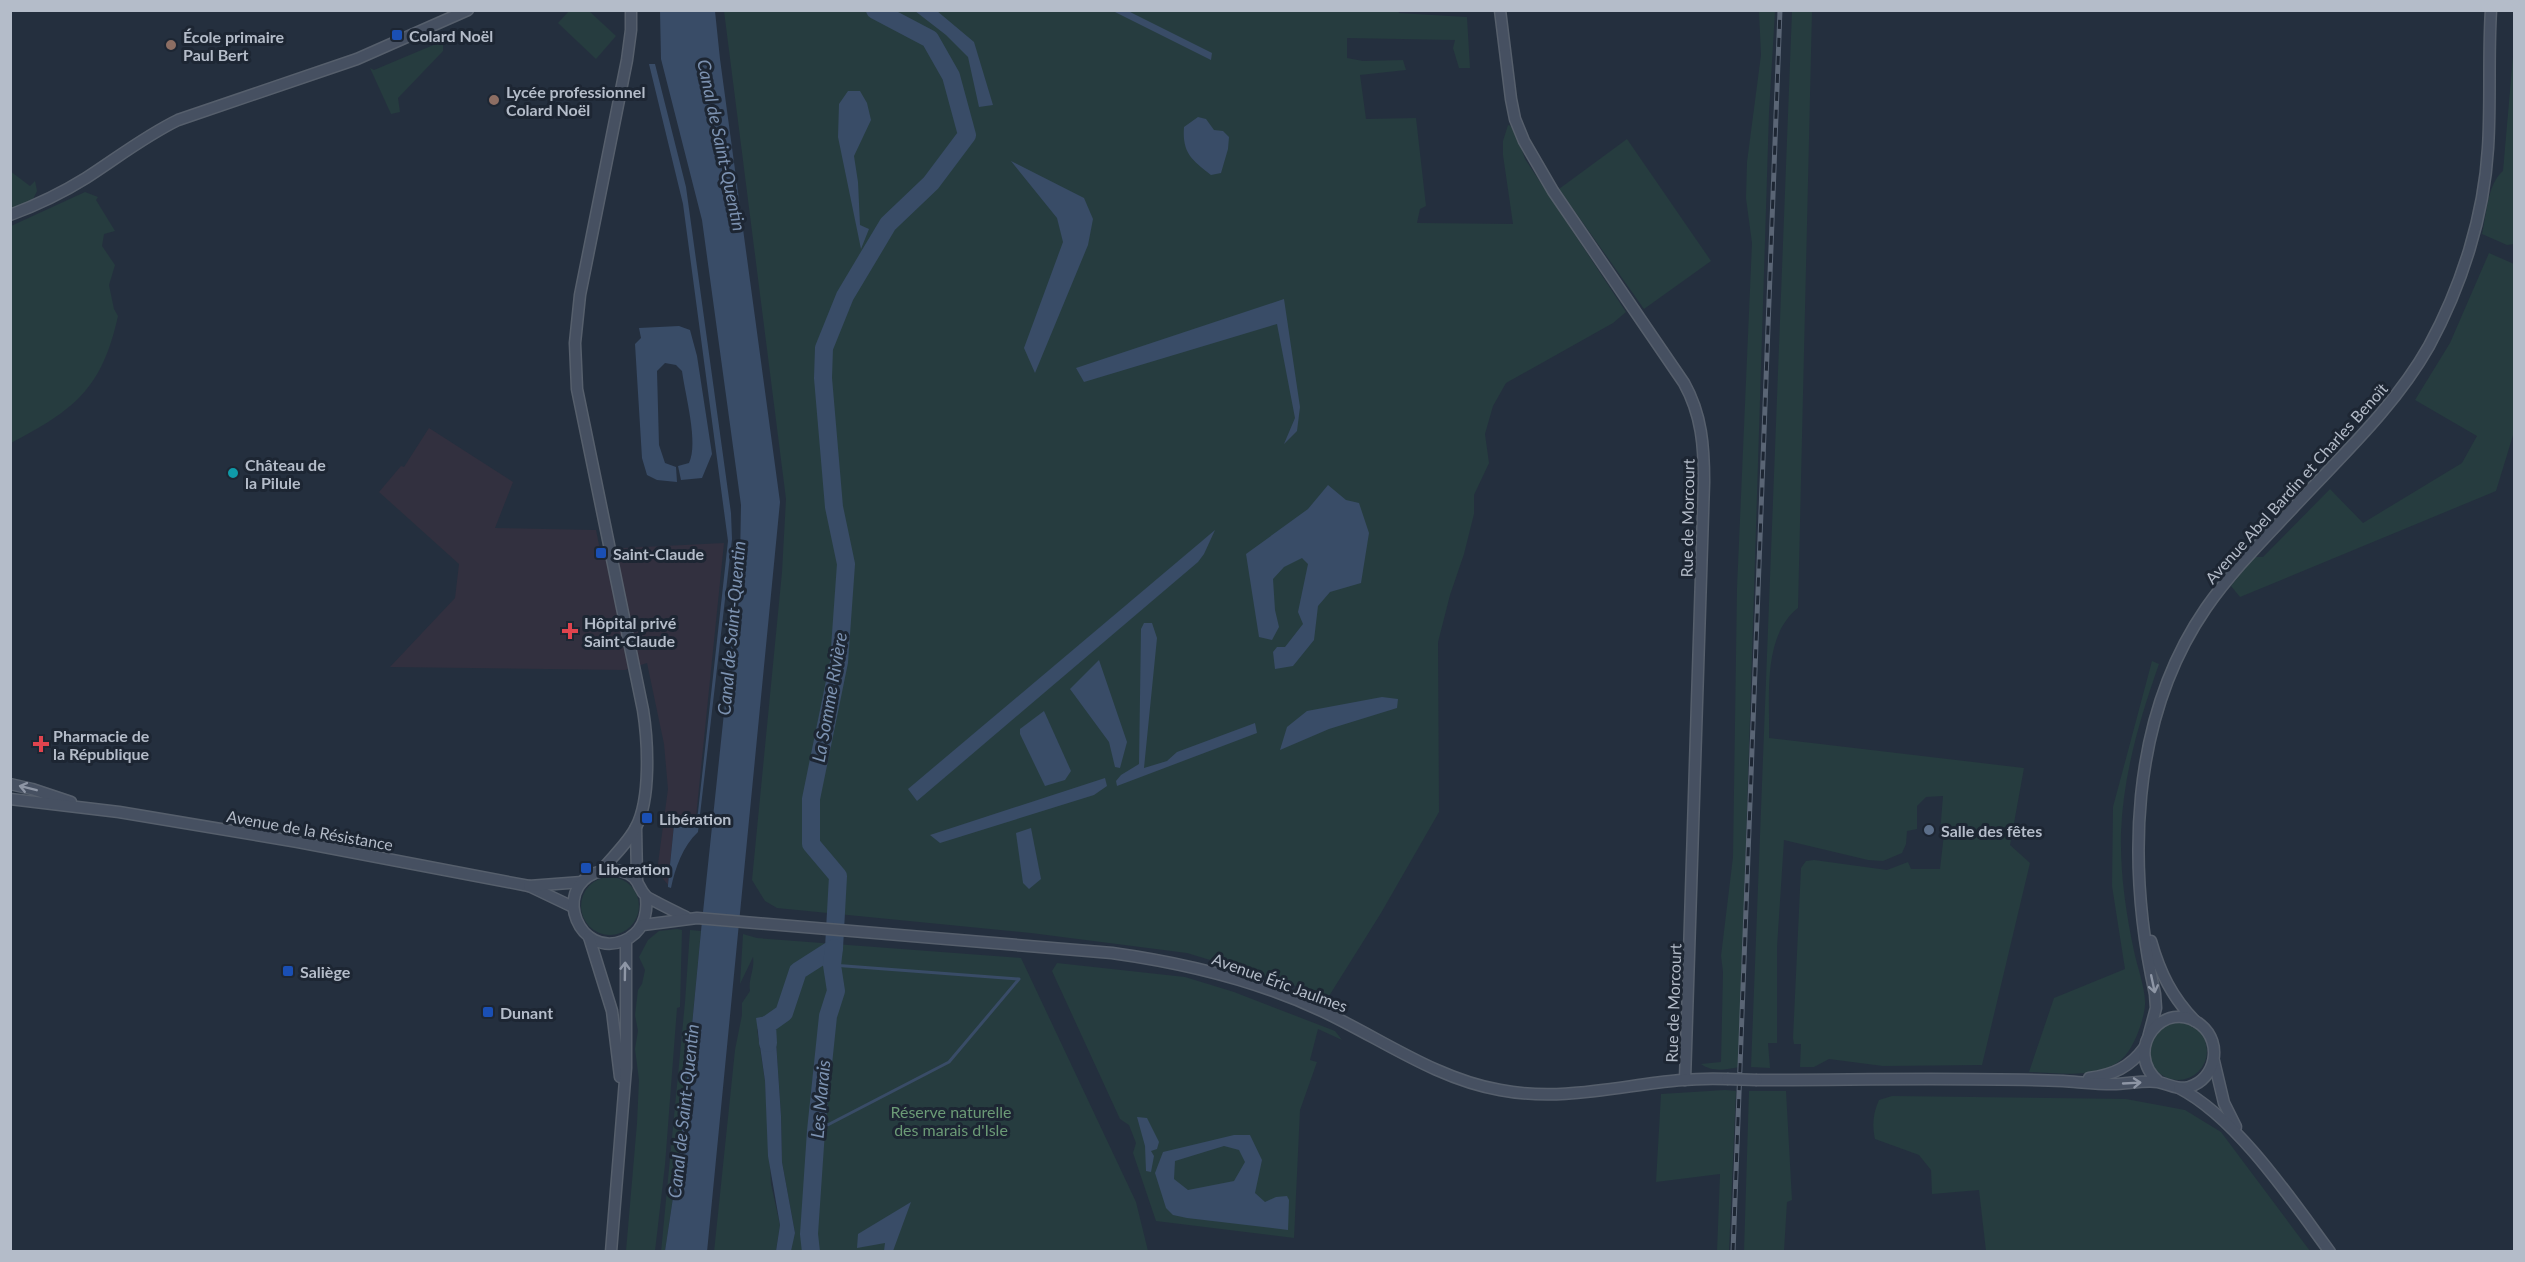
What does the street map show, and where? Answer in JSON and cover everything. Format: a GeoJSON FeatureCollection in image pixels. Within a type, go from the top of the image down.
{"type":"FeatureCollection","features":[{"type":"Feature","properties":{"kind":"street"},"geometry":{"type":"LineString","coordinates":[[10,215],[45,201],[86,178],[160,129],[214,106],[293,82],[357,59],[448,21],[468,10]]}},
{"type":"Feature","properties":{"kind":"street"},"geometry":{"type":"LineString","coordinates":[[631,10],[627,60],[579,295],[575,343],[577,389],[643,710],[647,754],[646,784],[636,827],[637,880],[646,896],[646,916],[643,925],[626,940],[607,944],[589,937],[580,929],[573,907],[577,889],[582,882],[601,871],[636,827]]}},
{"type":"Feature","properties":{"kind":"street","name":"Rue de Morcourt"},"geometry":{"type":"LineString","coordinates":[[1500,10],[1511,99],[1515,119],[1524,141],[1553,191],[1692,396],[1702,432],[1703,506],[1685,1080]]}},
{"type":"Feature","properties":{"kind":"street","name":"Avenue Abel Bardin et Charles Benoït"},"geometry":{"type":"LineString","coordinates":[[2141,906],[2138,828],[2144,777],[2153,731],[2166,688],[2188,638],[2204,610],[2235,569],[2382,414],[2403,387],[2429,345],[2465,263],[2481,206],[2488,151],[2491,10]]}},
{"type":"Feature","properties":{"kind":"street","name":"Avenue de la Résistance"},"geometry":{"type":"LineString","coordinates":[[10,784],[86,807]]}},
{"type":"Feature","properties":{"kind":"street","name":"Avenue de la Résistance"},"geometry":{"type":"LineString","coordinates":[[10,799],[86,807],[298,842],[529,886]]}},
{"type":"Feature","properties":{"kind":"street"},"geometry":{"type":"LineString","coordinates":[[601,871],[622,872],[637,880]]}},
{"type":"Feature","properties":{"kind":"street"},"geometry":{"type":"LineString","coordinates":[[529,886],[582,882]]}},
{"type":"Feature","properties":{"kind":"street"},"geometry":{"type":"LineString","coordinates":[[529,886],[573,907]]}},
{"type":"Feature","properties":{"kind":"street"},"geometry":{"type":"LineString","coordinates":[[646,896],[692,918]]}},
{"type":"Feature","properties":{"kind":"street"},"geometry":{"type":"LineString","coordinates":[[2141,906],[2166,983],[2183,1008],[2208,1031],[2214,1045],[2214,1061],[2224,1103],[2245,1143]]}},
{"type":"Feature","properties":{"kind":"street"},"geometry":{"type":"LineString","coordinates":[[2063,1081],[2106,1076],[2134,1061],[2144,1047],[2156,1008],[2141,906]]}},
{"type":"Feature","properties":{"kind":"street"},"geometry":{"type":"LineString","coordinates":[[643,925],[692,918]]}},
{"type":"Feature","properties":{"kind":"street","name":"Avenue Éric Jaulmes"},"geometry":{"type":"LineString","coordinates":[[692,918],[1112,953],[1170,961],[1213,972],[1320,1010],[1430,1066],[1500,1090],[1572,1095],[1685,1080],[1727,1079],[2063,1081]]}},
{"type":"Feature","properties":{"kind":"street"},"geometry":{"type":"LineString","coordinates":[[589,937],[612,1011],[623,1092]]}},
{"type":"Feature","properties":{"kind":"street"},"geometry":{"type":"LineString","coordinates":[[611,1251],[626,1068],[626,940]]}},
{"type":"Feature","properties":{"kind":"street"},"geometry":{"type":"LineString","coordinates":[[2149,1034],[2160,1023],[2173,1018],[2196,1021]]}},
{"type":"Feature","properties":{"kind":"street"},"geometry":{"type":"LineString","coordinates":[[2144,1047],[2147,1067],[2159,1082]]}},
{"type":"Feature","properties":{"kind":"street"},"geometry":{"type":"LineString","coordinates":[[2179,1088],[2201,1080],[2214,1061]]}},
{"type":"Feature","properties":{"kind":"street"},"geometry":{"type":"LineString","coordinates":[[2063,1081],[2109,1084],[2159,1082],[2179,1088],[2202,1101],[2215,1111],[2245,1143],[2330,1251]]}},
{"type":"Feature","properties":{"kind":"shaded area","name":"Hôpital privé Saint-Claude"},"geometry":{"type":"Polygon","coordinates":[[[429,428],[513,482],[495,528],[596,530],[602,560],[623,548],[724,543],[695,827],[674,825],[668,885],[657,871],[668,789],[664,744],[647,663],[625,670],[390,667],[455,598],[459,564],[379,492],[401,466],[404,467],[429,428]]]}},
{"type":"Feature","properties":{"kind":"green space"},"geometry":{"type":"Polygon","coordinates":[[[1398,10],[1399,13],[1467,17],[1470,68],[1459,68],[1453,48],[1455,40],[1347,38],[1347,58],[1363,61],[1403,60],[1406,70],[1360,75],[1366,119],[1416,118],[1426,206],[1420,209],[1417,223],[1513,224],[1503,141],[1508,125],[1514,127],[1525,159],[1626,312],[1613,323],[1506,383],[1493,406],[1485,434],[1489,463],[1474,495],[1474,514],[1438,642],[1439,812],[1381,913],[1329,996],[1187,953],[1031,933],[777,908],[765,901],[752,880],[782,572],[786,499],[724,11],[1398,10]]]}},
{"type":"Feature","properties":{"kind":"green space"},"geometry":{"type":"Polygon","coordinates":[[[569,11],[589,11],[616,36],[596,59],[558,23],[569,11]]]}},
{"type":"Feature","properties":{"kind":"green space"},"geometry":{"type":"Polygon","coordinates":[[[1759,11],[1775,11],[1769,113],[1739,1067],[1719,1070],[1701,1064],[1721,1062],[1723,972],[1721,956],[1733,857],[1737,588],[1752,243],[1746,198],[1747,162],[1761,55],[1759,11]]]}},
{"type":"Feature","properties":{"kind":"green space"},"geometry":{"type":"Polygon","coordinates":[[[1792,11],[1812,11],[1798,608],[1786,620],[1778,634],[1773,651],[1769,686],[1769,738],[2024,768],[2010,845],[2030,863],[1982,1065],[1883,1066],[1829,1059],[1814,1067],[1800,1067],[1801,1044],[1794,1044],[1793,1038],[1801,868],[1806,861],[1814,860],[1887,870],[1908,862],[1911,869],[1940,869],[1944,834],[1940,833],[1943,796],[1926,797],[1917,806],[1917,829],[1907,831],[1906,844],[1902,853],[1883,861],[1868,860],[1784,840],[1777,947],[1777,1043],[1768,1043],[1770,1068],[1751,1067],[1792,11]]]}},
{"type":"Feature","properties":{"kind":"green space"},"geometry":{"type":"Polygon","coordinates":[[[443,41],[443,51],[398,98],[400,112],[391,114],[370,68],[374,70],[443,41]]]}},
{"type":"Feature","properties":{"kind":"green space"},"geometry":{"type":"Polygon","coordinates":[[[2513,56],[2514,244],[2507,245],[2482,234],[2488,200],[2494,184],[2503,171],[2513,56]]]}},
{"type":"Feature","properties":{"kind":"green space"},"geometry":{"type":"Polygon","coordinates":[[[1627,139],[1711,261],[1644,309],[1559,189],[1627,139]]]}},
{"type":"Feature","properties":{"kind":"green space"},"geometry":{"type":"Polygon","coordinates":[[[10,171],[30,186],[35,181],[37,191],[32,201],[10,211],[10,171]]]}},
{"type":"Feature","properties":{"kind":"green space"},"geometry":{"type":"Polygon","coordinates":[[[85,192],[98,197],[96,200],[115,231],[104,234],[102,246],[115,265],[109,285],[114,309],[118,316],[111,341],[94,380],[82,394],[68,408],[11,443],[11,226],[85,192]]]}},
{"type":"Feature","properties":{"kind":"green space"},"geometry":{"type":"Polygon","coordinates":[[[2489,253],[2514,264],[2514,432],[2496,491],[2240,597],[2231,586],[2254,557],[2263,557],[2330,489],[2363,523],[2462,463],[2477,436],[2415,400],[2450,343],[2489,253]]]}},
{"type":"Feature","properties":{"kind":"green space"},"geometry":{"type":"Polygon","coordinates":[[[2152,661],[2159,664],[2145,705],[2129,768],[2121,833],[2121,863],[2126,908],[2145,999],[2141,1023],[2128,1052],[2108,1068],[2068,1074],[2029,1072],[2054,998],[2125,969],[2112,886],[2113,807],[2152,661]]]}},
{"type":"Feature","properties":{"kind":"green space"},"geometry":{"type":"Polygon","coordinates":[[[610,877],[621,879],[631,885],[637,895],[639,906],[637,917],[631,927],[621,933],[610,935],[599,933],[589,927],[583,917],[581,906],[583,895],[589,885],[599,879],[610,877]]]}},
{"type":"Feature","properties":{"kind":"green space"},"geometry":{"type":"Polygon","coordinates":[[[682,930],[680,1007],[677,1008],[665,1165],[655,1251],[626,1251],[639,1080],[635,1049],[638,1031],[635,1015],[638,990],[645,970],[639,957],[648,940],[659,931],[682,930]]]}},
{"type":"Feature","properties":{"kind":"green space"},"geometry":{"type":"Polygon","coordinates":[[[690,930],[701,931],[680,1151],[665,1251],[661,1252],[685,1002],[690,930]]]}},
{"type":"Feature","properties":{"kind":"green space","name":"Réserve naturelle des marais d'Isle"},"geometry":{"type":"Polygon","coordinates":[[[743,934],[757,938],[1021,958],[1136,1202],[1148,1251],[787,1251],[795,1233],[782,1162],[775,1026],[757,1029],[765,1081],[771,1184],[780,1225],[776,1251],[714,1252],[735,1050],[742,1003],[750,991],[753,966],[753,957],[740,984],[743,934]]]}},
{"type":"Feature","properties":{"kind":"green space"},"geometry":{"type":"Polygon","coordinates":[[[1057,963],[1185,977],[1234,992],[1335,1031],[1342,1040],[1318,1029],[1310,1060],[1317,1062],[1300,1110],[1294,1238],[1156,1221],[1133,1153],[1136,1143],[1129,1125],[1120,1119],[1052,971],[1057,963]]]}},
{"type":"Feature","properties":{"kind":"green space"},"geometry":{"type":"Polygon","coordinates":[[[2172,1022],[2184,1022],[2194,1026],[2203,1035],[2207,1057],[2199,1072],[2184,1080],[2172,1080],[2162,1076],[2153,1067],[2149,1057],[2149,1045],[2153,1035],[2162,1026],[2172,1022]]]}},
{"type":"Feature","properties":{"kind":"green space"},"geometry":{"type":"Polygon","coordinates":[[[1736,1091],[1729,1251],[1717,1252],[1720,1174],[1656,1182],[1661,1094],[1736,1091]]]}},
{"type":"Feature","properties":{"kind":"green space"},"geometry":{"type":"Polygon","coordinates":[[[1749,1091],[1786,1091],[1792,1200],[1787,1202],[1784,1251],[1744,1251],[1749,1091]]]}},
{"type":"Feature","properties":{"kind":"green space"},"geometry":{"type":"Polygon","coordinates":[[[1892,1096],[2126,1099],[2185,1110],[2221,1132],[2310,1251],[1986,1251],[1979,1190],[1932,1194],[1931,1170],[1919,1155],[1875,1139],[1874,1119],[1877,1105],[1879,1100],[1892,1096]]]}},
{"type":"Feature","properties":{"kind":"water","name":"Canal de Saint-Quentin"},"geometry":{"type":"Polygon","coordinates":[[[660,11],[715,11],[780,502],[707,1252],[665,1251],[680,1151],[740,561],[741,505],[702,220],[661,59],[660,11]]]}},
{"type":"Feature","properties":{"kind":"water"},"geometry":{"type":"Polygon","coordinates":[[[915,11],[937,11],[974,42],[993,105],[979,107],[968,57],[946,35],[915,11]]]}},
{"type":"Feature","properties":{"kind":"water"},"geometry":{"type":"Polygon","coordinates":[[[1113,11],[1128,11],[1212,53],[1211,60],[1113,11]]]}},
{"type":"Feature","properties":{"kind":"water"},"geometry":{"type":"Polygon","coordinates":[[[649,64],[655,64],[686,187],[731,513],[732,539],[698,832],[680,858],[671,888],[668,885],[674,825],[695,827],[698,812],[728,541],[683,204],[649,64]]]}},
{"type":"Feature","properties":{"kind":"water"},"geometry":{"type":"Polygon","coordinates":[[[848,91],[860,91],[867,103],[871,120],[854,156],[860,225],[869,229],[861,249],[838,137],[839,104],[848,91]]]}},
{"type":"Feature","properties":{"kind":"water"},"geometry":{"type":"Polygon","coordinates":[[[1198,117],[1206,119],[1214,130],[1223,131],[1229,137],[1221,173],[1211,175],[1194,160],[1187,150],[1184,127],[1198,117]]]}},
{"type":"Feature","properties":{"kind":"water"},"geometry":{"type":"Polygon","coordinates":[[[1011,161],[1084,198],[1093,219],[1088,245],[1035,373],[1024,348],[1063,242],[1057,218],[1011,161]]]}},
{"type":"Feature","properties":{"kind":"water"},"geometry":{"type":"Polygon","coordinates":[[[1284,299],[1300,407],[1297,431],[1284,444],[1295,418],[1277,324],[1084,382],[1076,368],[1284,299]]]}},
{"type":"Feature","properties":{"kind":"water"},"geometry":{"type":"Polygon","coordinates":[[[679,326],[690,330],[697,356],[712,454],[702,478],[681,480],[678,466],[689,463],[692,455],[692,432],[682,371],[676,365],[665,363],[657,371],[659,445],[665,463],[676,467],[677,482],[657,480],[647,475],[642,458],[635,344],[641,338],[639,328],[679,326]]]}},
{"type":"Feature","properties":{"kind":"water"},"geometry":{"type":"Polygon","coordinates":[[[1328,485],[1346,500],[1359,503],[1369,533],[1361,583],[1330,592],[1318,606],[1314,640],[1293,666],[1275,669],[1273,652],[1277,647],[1285,647],[1303,624],[1298,612],[1308,564],[1302,558],[1284,567],[1273,579],[1275,610],[1279,627],[1272,640],[1259,637],[1246,554],[1308,509],[1328,485]]]}},
{"type":"Feature","properties":{"kind":"water"},"geometry":{"type":"Polygon","coordinates":[[[1215,530],[1198,562],[917,801],[908,789],[1215,530]]]}},
{"type":"Feature","properties":{"kind":"water"},"geometry":{"type":"Polygon","coordinates":[[[1144,623],[1152,623],[1157,638],[1144,768],[1167,761],[1177,752],[1255,723],[1257,733],[1117,786],[1116,781],[1121,775],[1139,764],[1141,629],[1144,623]]]}},
{"type":"Feature","properties":{"kind":"water"},"geometry":{"type":"Polygon","coordinates":[[[1099,660],[1127,742],[1120,768],[1115,767],[1109,742],[1070,689],[1099,660]]]}},
{"type":"Feature","properties":{"kind":"water"},"geometry":{"type":"Polygon","coordinates":[[[1382,697],[1398,699],[1397,708],[1329,729],[1280,750],[1287,727],[1307,711],[1382,697]]]}},
{"type":"Feature","properties":{"kind":"water"},"geometry":{"type":"Polygon","coordinates":[[[1044,711],[1071,771],[1065,780],[1045,786],[1020,734],[1020,729],[1044,711]]]}},
{"type":"Feature","properties":{"kind":"water"},"geometry":{"type":"Polygon","coordinates":[[[1105,778],[1107,786],[1094,795],[940,843],[930,835],[1105,778]]]}},
{"type":"Feature","properties":{"kind":"water"},"geometry":{"type":"Polygon","coordinates":[[[1031,828],[1041,879],[1029,889],[1023,883],[1016,833],[1031,828]]]}},
{"type":"Feature","properties":{"kind":"water"},"geometry":{"type":"Polygon","coordinates":[[[766,1016],[775,1026],[782,1162],[795,1233],[791,1251],[776,1251],[780,1225],[768,1156],[765,1081],[756,1018],[766,1016]]]}},
{"type":"Feature","properties":{"kind":"water"},"geometry":{"type":"Polygon","coordinates":[[[1137,1117],[1147,1118],[1159,1142],[1157,1149],[1151,1151],[1154,1156],[1151,1172],[1146,1171],[1145,1146],[1137,1117]]]}},
{"type":"Feature","properties":{"kind":"water"},"geometry":{"type":"Polygon","coordinates":[[[1234,1135],[1250,1135],[1262,1160],[1255,1193],[1265,1202],[1276,1197],[1287,1196],[1289,1200],[1288,1230],[1173,1215],[1166,1208],[1155,1173],[1163,1152],[1234,1135]],[[1224,1146],[1175,1161],[1174,1179],[1188,1190],[1234,1181],[1245,1162],[1239,1150],[1224,1146]]]}},
{"type":"Feature","properties":{"kind":"water"},"geometry":{"type":"Polygon","coordinates":[[[911,1202],[893,1251],[884,1251],[885,1243],[857,1248],[858,1234],[911,1202]]]}},
{"type":"Feature","properties":{"kind":"waterway","name":"La Somme Rivière"},"geometry":{"type":"LineString","coordinates":[[768,1043],[767,1025],[784,1013],[798,971],[834,948],[838,876],[811,844],[811,799],[839,662],[846,564],[834,507],[823,378],[824,348],[845,296],[888,224],[931,183],[967,135],[951,76],[930,39],[875,10]]}},
{"type":"Feature","properties":{"kind":"waterway","name":"Les Marais"},"geometry":{"type":"LineString","coordinates":[[811,1252],[809,1234],[816,1131],[828,1016],[836,991],[832,965],[834,948]]}},
{"type":"Feature","properties":{"kind":"waterway"},"geometry":{"type":"LineString","coordinates":[[816,1131],[949,1062],[1019,979],[832,965]]}},
{"type":"Feature","properties":{"kind":"railway"},"geometry":{"type":"LineString","coordinates":[[1733,1252],[1780,10]]}},
{"type":"Feature","properties":{"kind":"place","name":"Colard Noël"},"geometry":{"type":"Point","coordinates":[397,35]}},
{"type":"Feature","properties":{"kind":"place","name":"École primaire Paul Bert"},"geometry":{"type":"Point","coordinates":[171,45]}},
{"type":"Feature","properties":{"kind":"place","name":"Lycée professionnel Colard Noël"},"geometry":{"type":"Point","coordinates":[494,100]}},
{"type":"Feature","properties":{"kind":"place","name":"Château de la Pilule"},"geometry":{"type":"Point","coordinates":[233,473]}},
{"type":"Feature","properties":{"kind":"place","name":"Saint-Claude"},"geometry":{"type":"Point","coordinates":[601,553]}},
{"type":"Feature","properties":{"kind":"place","name":"Hôpital privé Saint-Claude"},"geometry":{"type":"Point","coordinates":[570,631]}},
{"type":"Feature","properties":{"kind":"place","name":"Pharmacie de la République"},"geometry":{"type":"Point","coordinates":[41,744]}},
{"type":"Feature","properties":{"kind":"place","name":"Libération"},"geometry":{"type":"Point","coordinates":[647,818]}},
{"type":"Feature","properties":{"kind":"place","name":"Salle des fêtes"},"geometry":{"type":"Point","coordinates":[1929,830]}},
{"type":"Feature","properties":{"kind":"place","name":"Liberation"},"geometry":{"type":"Point","coordinates":[586,868]}},
{"type":"Feature","properties":{"kind":"place","name":"Saliège"},"geometry":{"type":"Point","coordinates":[288,971]}},
{"type":"Feature","properties":{"kind":"place","name":"Dunant"},"geometry":{"type":"Point","coordinates":[488,1012]}}]}
